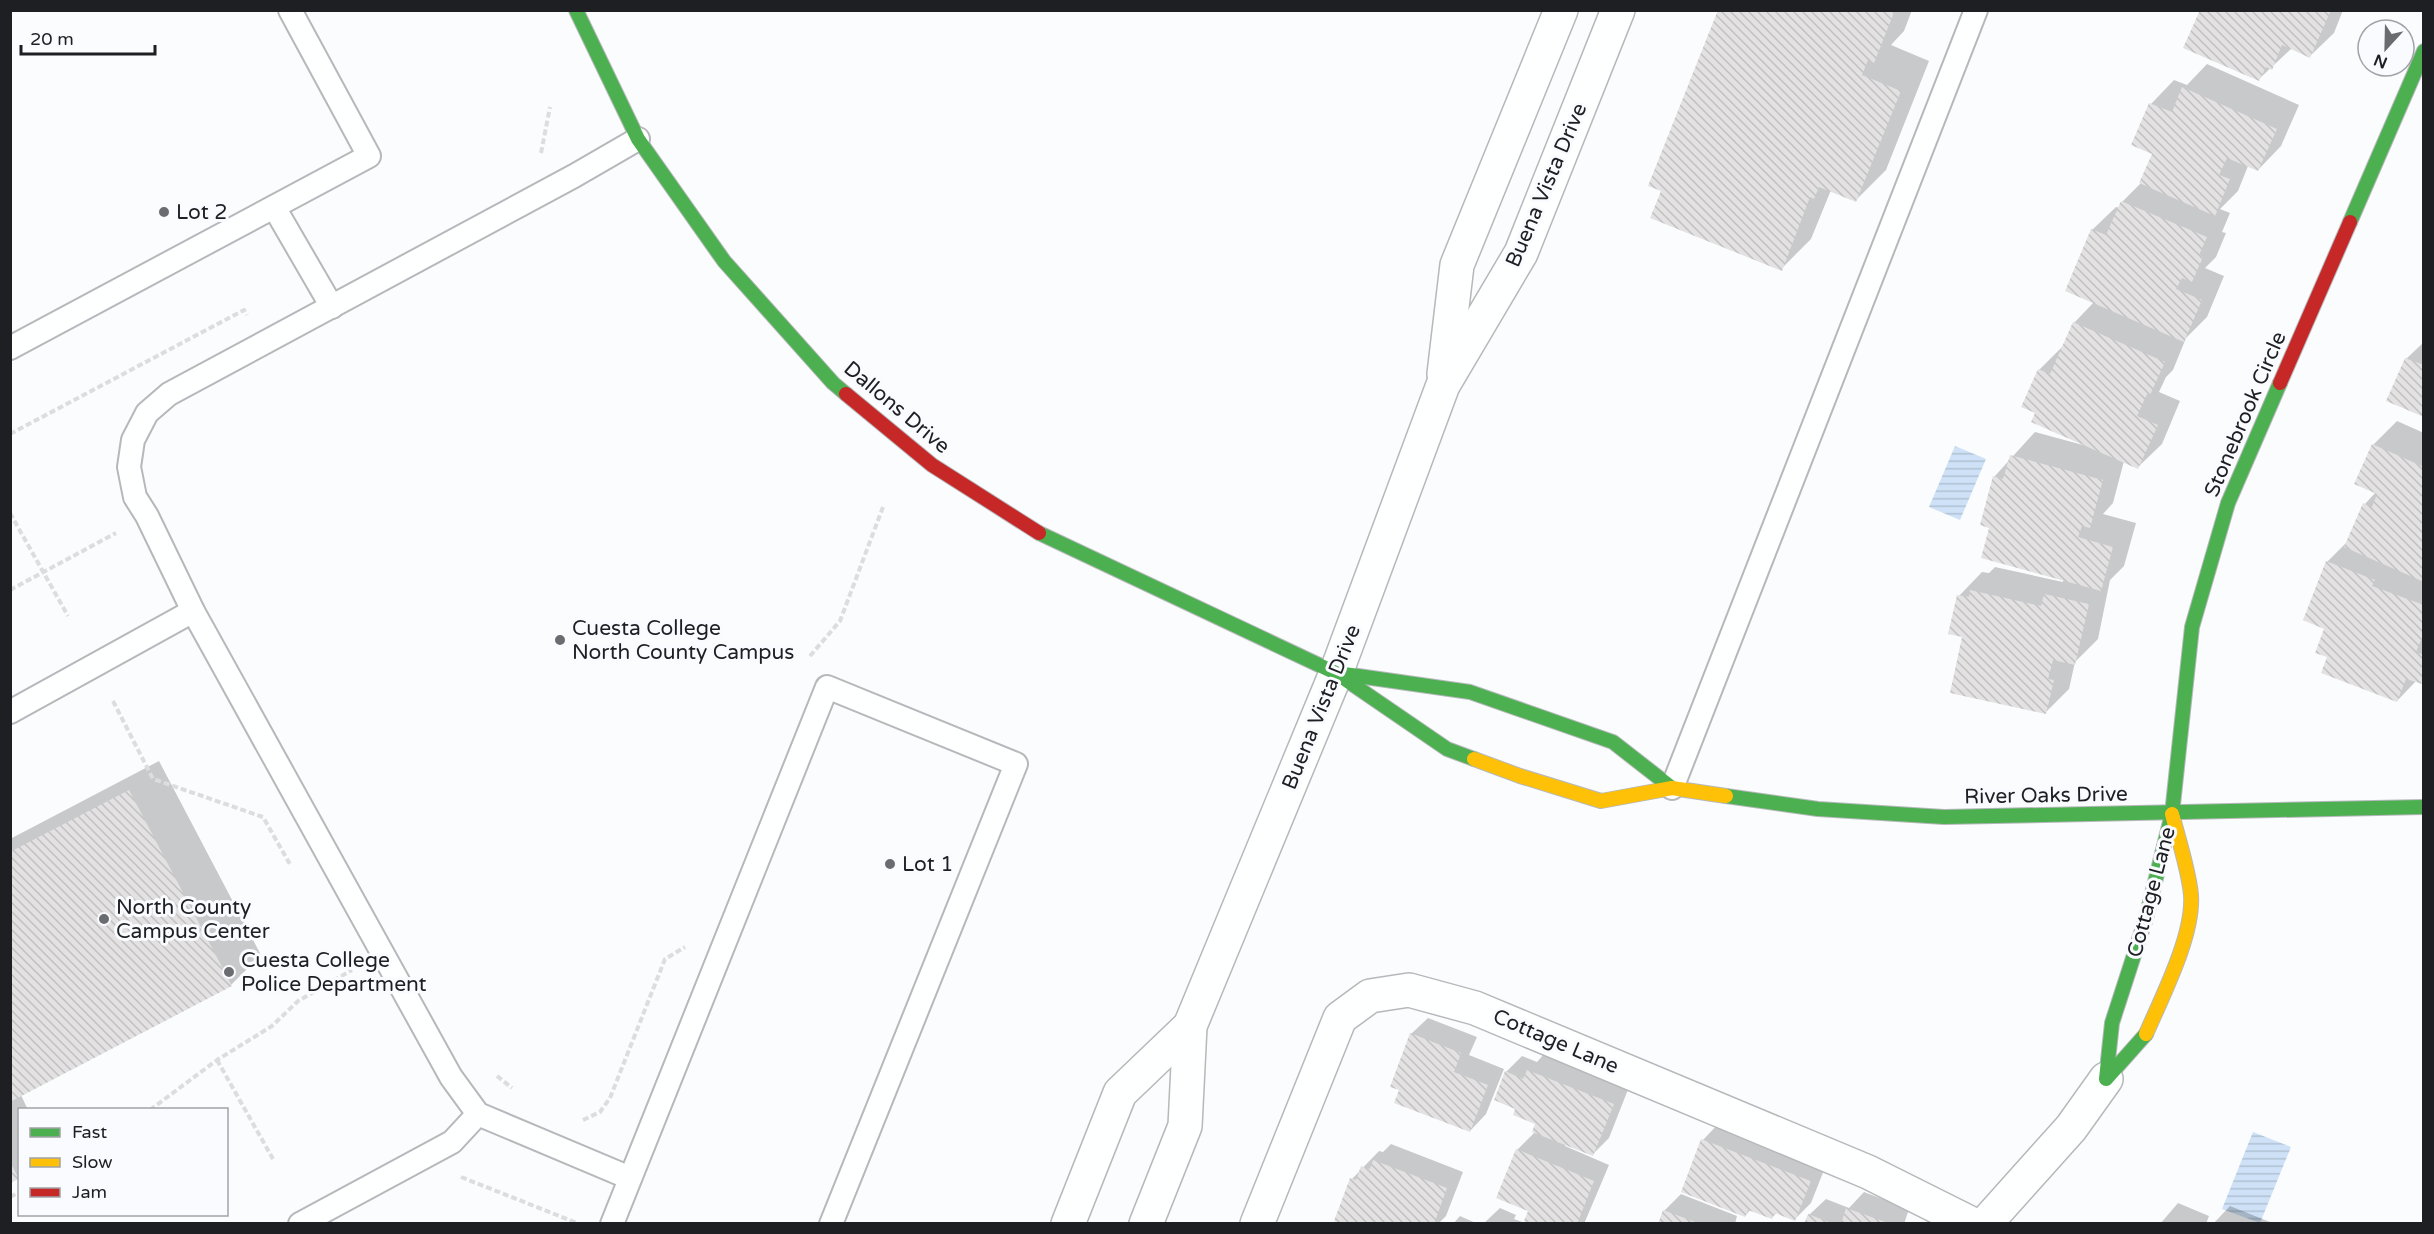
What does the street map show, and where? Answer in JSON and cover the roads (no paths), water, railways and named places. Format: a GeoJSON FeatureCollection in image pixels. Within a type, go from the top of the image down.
{"type":"FeatureCollection","features":[{"type":"Feature","properties":{"kind":"street","name":"Dallons Drive"},"geometry":{"type":"LineString","coordinates":[[576,10],[638,139],[724,261],[833,383],[932,465],[1036,532],[1336,673]]}},
{"type":"Feature","properties":{"kind":"street","name":"Buena Vista Drive"},"geometry":{"type":"LineString","coordinates":[[1443,385],[1457,265],[1561,10]]}},
{"type":"Feature","properties":{"kind":"street","name":"Buena Vista Drive"},"geometry":{"type":"LineString","coordinates":[[1146,1224],[1185,1126],[1190,1026],[1336,673],[1443,385],[1521,253],[1618,10]]}},
{"type":"Feature","properties":{"kind":"street","name":"Stonebrook Circle"},"geometry":{"type":"LineString","coordinates":[[2172,814],[2192,627],[2228,503],[2424,51]]}},
{"type":"Feature","properties":{"kind":"street","name":"River Oaks Drive"},"geometry":{"type":"LineString","coordinates":[[1336,673],[1447,749],[1520,776],[1601,801],[1672,788],[1818,809],[1944,817],[2424,807]]}},
{"type":"Feature","properties":{"kind":"street","name":"River Oaks Drive"},"geometry":{"type":"LineString","coordinates":[[1336,673],[1470,692],[1613,742],[1672,788]]}},
{"type":"Feature","properties":{"kind":"street","name":"Cottage Lane"},"geometry":{"type":"LineString","coordinates":[[2106,1079],[2112,1023],[2133,963],[2172,814]]}},
{"type":"Feature","properties":{"kind":"street","name":"Cottage Lane"},"geometry":{"type":"LineString","coordinates":[[1985,1224],[2071,1128],[2106,1079],[2144,1039],[2168,984],[2188,926],[2191,895],[2172,814]]}},
{"type":"Feature","properties":{"kind":"street","name":"Cottage Lane"},"geometry":{"type":"LineString","coordinates":[[1257,1224],[1340,1018],[1370,996],[1409,990],[1475,1008],[1868,1172],[1972,1224]]}},
{"type":"Feature","properties":{"kind":"street","name":"Buena Vista Drive"},"geometry":{"type":"LineString","coordinates":[[1068,1224],[1120,1093],[1190,1026]]}},
{"type":"Feature","properties":{"kind":"lane"},"geometry":{"type":"LineString","coordinates":[[10,348],[369,156],[290,10]]}},
{"type":"Feature","properties":{"kind":"lane"},"geometry":{"type":"LineString","coordinates":[[1672,788],[1976,10]]}},
{"type":"Feature","properties":{"kind":"lane"},"geometry":{"type":"LineString","coordinates":[[630,1178],[478,1114],[451,1077],[193,611],[147,516],[135,497],[129,467],[133,440],[147,413],[169,394],[574,176],[638,139]]}},
{"type":"Feature","properties":{"kind":"lane"},"geometry":{"type":"LineString","coordinates":[[274,207],[332,307]]}},
{"type":"Feature","properties":{"kind":"lane"},"geometry":{"type":"LineString","coordinates":[[10,712],[193,611]]}},
{"type":"Feature","properties":{"kind":"lane"},"geometry":{"type":"LineString","coordinates":[[612,1224],[826,687],[1016,764],[831,1224]]}},
{"type":"Feature","properties":{"kind":"lane"},"geometry":{"type":"LineString","coordinates":[[300,1224],[452,1142],[478,1114]]}},
{"type":"Feature","properties":{"kind":"water"},"geometry":{"type":"Polygon","coordinates":[[[1955,446],[1986,459],[1960,520],[1929,507],[1955,446]]]}},
{"type":"Feature","properties":{"kind":"water"},"geometry":{"type":"Polygon","coordinates":[[[2253,1132],[2291,1147],[2260,1223],[2222,1209],[2253,1132]]]}},
{"type":"Feature","properties":{"kind":"place","name":"Lot 2"},"geometry":{"type":"Point","coordinates":[164,212]}},
{"type":"Feature","properties":{"kind":"place","name":"Cuesta College North County Campus"},"geometry":{"type":"Point","coordinates":[560,640]}},
{"type":"Feature","properties":{"kind":"place","name":"Lot 1"},"geometry":{"type":"Point","coordinates":[890,864]}},
{"type":"Feature","properties":{"kind":"place","name":"North County Campus Center"},"geometry":{"type":"Point","coordinates":[104,919]}},
{"type":"Feature","properties":{"kind":"place","name":"Cuesta College Police Department"},"geometry":{"type":"Point","coordinates":[229,972]}}]}
